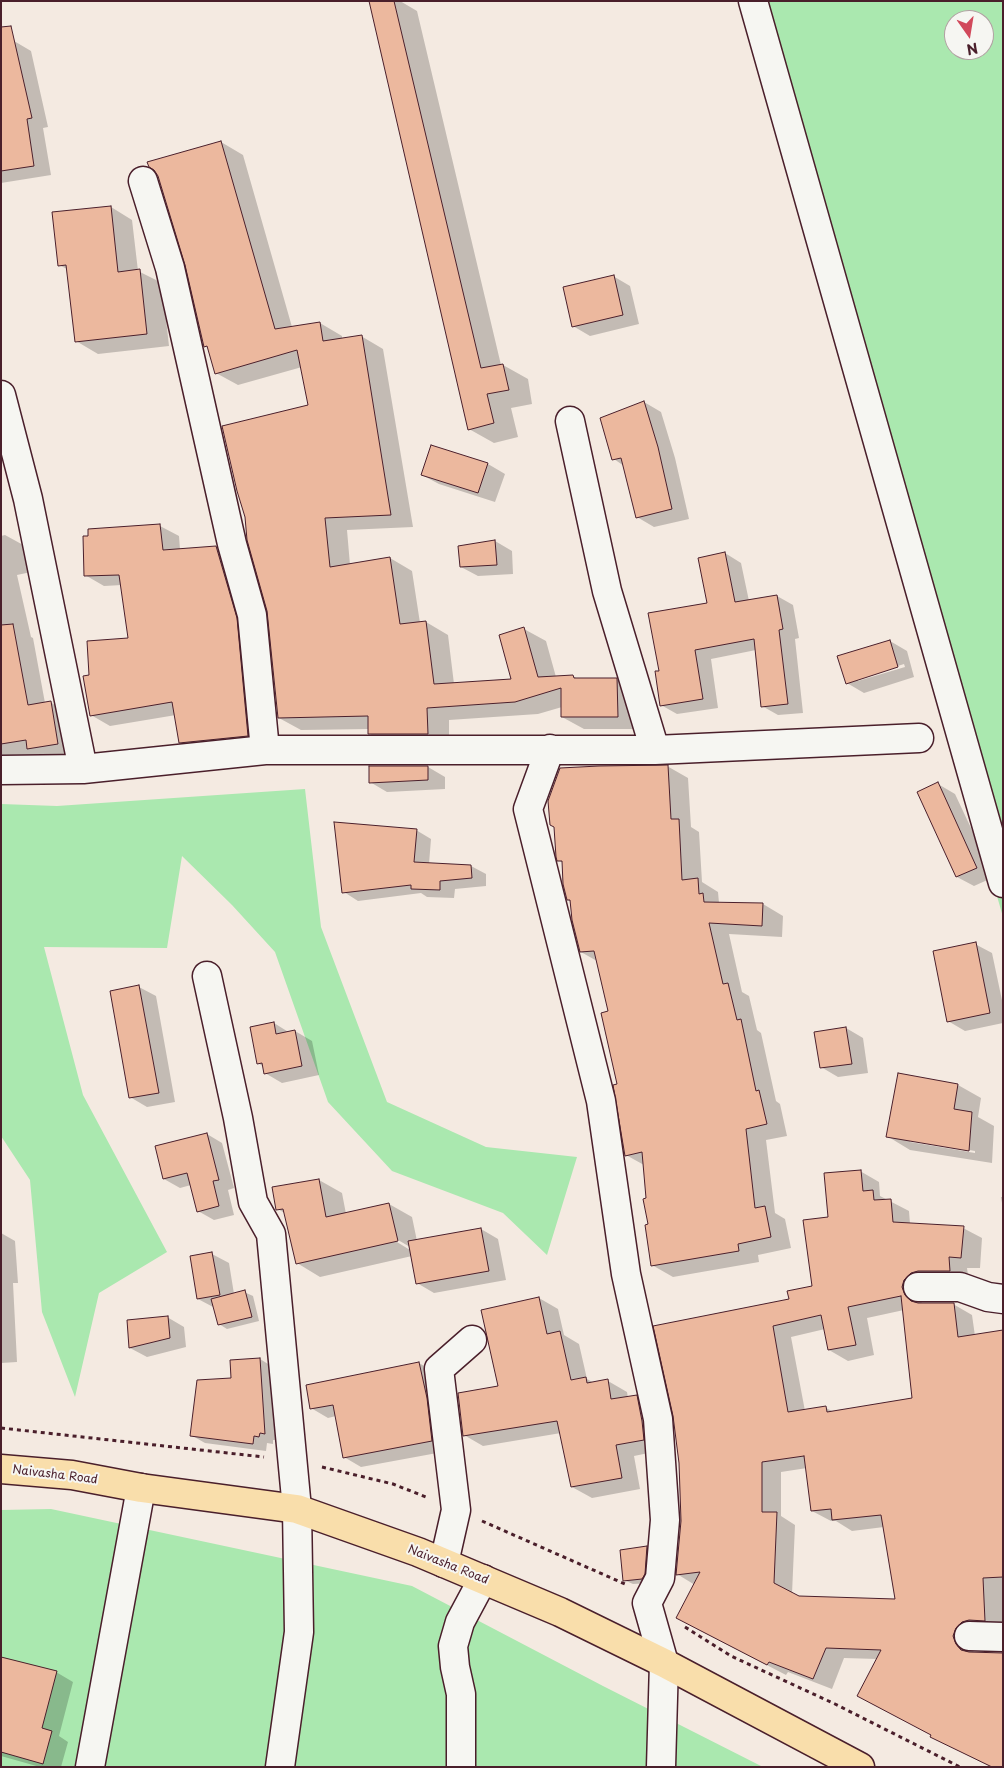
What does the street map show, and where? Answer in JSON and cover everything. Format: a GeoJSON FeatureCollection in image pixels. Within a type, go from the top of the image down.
{"type":"FeatureCollection","features":[{"type":"Feature","properties":{"kind":"main road","name":"Naivasha Road"},"geometry":{"type":"LineString","coordinates":[[1,1469],[72,1476],[142,1488],[297,1509],[418,1552],[560,1612],[664,1663],[860,1767]]}},
{"type":"Feature","properties":{"kind":"street"},"geometry":{"type":"LineString","coordinates":[[753,1],[1003,883]]}},
{"type":"Feature","properties":{"kind":"street"},"geometry":{"type":"LineString","coordinates":[[143,181],[170,268],[232,544],[252,615],[265,750]]}},
{"type":"Feature","properties":{"kind":"street"},"geometry":{"type":"LineString","coordinates":[[1,394],[28,499],[83,769]]}},
{"type":"Feature","properties":{"kind":"street"},"geometry":{"type":"LineString","coordinates":[[570,421],[607,591],[655,750]]}},
{"type":"Feature","properties":{"kind":"street"},"geometry":{"type":"LineString","coordinates":[[1,770],[83,769],[265,750],[655,750],[919,738]]}},
{"type":"Feature","properties":{"kind":"street"},"geometry":{"type":"LineString","coordinates":[[550,749],[528,809],[601,1101],[626,1274],[658,1419],[665,1520],[660,1578],[648,1603],[664,1663],[661,1767]]}},
{"type":"Feature","properties":{"kind":"street"},"geometry":{"type":"LineString","coordinates":[[208,976],[238,1118],[253,1202],[271,1234],[297,1509],[299,1632],[280,1767]]}},
{"type":"Feature","properties":{"kind":"street"},"geometry":{"type":"LineString","coordinates":[[918,1287],[960,1287],[988,1297],[1003,1299]]}},
{"type":"Feature","properties":{"kind":"street"},"geometry":{"type":"LineString","coordinates":[[444,1563],[456,1510],[439,1369],[472,1340]]}},
{"type":"Feature","properties":{"kind":"street"},"geometry":{"type":"LineString","coordinates":[[90,1767],[142,1488]]}},
{"type":"Feature","properties":{"kind":"street"},"geometry":{"type":"LineString","coordinates":[[461,1767],[461,1694],[453,1646],[460,1622],[483,1579]]}},
{"type":"Feature","properties":{"kind":"street"},"geometry":{"type":"LineString","coordinates":[[969,1636],[1003,1636]]}},
{"type":"Feature","properties":{"kind":"green space"},"geometry":{"type":"Polygon","coordinates":[[[740,1],[1003,1],[1003,917],[740,1]]]}},
{"type":"Feature","properties":{"kind":"green space"},"geometry":{"type":"Polygon","coordinates":[[[305,789],[321,927],[387,1102],[486,1147],[577,1157],[547,1255],[503,1213],[392,1171],[328,1102],[275,952],[232,905],[182,856],[167,948],[44,947],[83,1095],[167,1252],[99,1293],[75,1397],[42,1312],[30,1180],[1,1136],[1,804],[57,806],[305,789]]]}},
{"type":"Feature","properties":{"kind":"green space"},"geometry":{"type":"Polygon","coordinates":[[[51,1509],[412,1586],[763,1767],[1,1767],[1,1510],[51,1509]]]}},
{"type":"Feature","properties":{"kind":"building"},"geometry":{"type":"Polygon","coordinates":[[[369,1],[394,1],[481,368],[503,364],[509,390],[487,394],[494,423],[468,430],[369,1]]]}},
{"type":"Feature","properties":{"kind":"building"},"geometry":{"type":"Polygon","coordinates":[[[11,26],[32,118],[27,119],[34,166],[1,171],[1,27],[11,26]]]}},
{"type":"Feature","properties":{"kind":"building"},"geometry":{"type":"Polygon","coordinates":[[[221,141],[275,329],[320,322],[323,341],[362,335],[391,515],[325,518],[330,567],[390,557],[400,624],[426,621],[434,684],[511,679],[499,635],[524,627],[538,677],[573,675],[574,678],[617,678],[618,717],[561,717],[561,688],[515,702],[427,708],[428,734],[368,734],[368,716],[278,718],[267,611],[247,540],[245,517],[222,426],[308,405],[297,350],[215,374],[207,346],[204,347],[185,265],[158,176],[149,167],[147,162],[221,141]]]}},
{"type":"Feature","properties":{"kind":"building"},"geometry":{"type":"Polygon","coordinates":[[[111,206],[118,272],[140,269],[147,334],[75,342],[66,265],[58,266],[52,212],[111,206]]]}},
{"type":"Feature","properties":{"kind":"building"},"geometry":{"type":"Polygon","coordinates":[[[614,275],[623,315],[572,327],[563,287],[614,275]]]}},
{"type":"Feature","properties":{"kind":"building"},"geometry":{"type":"Polygon","coordinates":[[[644,401],[658,447],[672,509],[636,518],[621,458],[612,460],[600,418],[644,401]]]}},
{"type":"Feature","properties":{"kind":"building"},"geometry":{"type":"Polygon","coordinates":[[[431,445],[488,463],[478,493],[421,475],[431,445]]]}},
{"type":"Feature","properties":{"kind":"building"},"geometry":{"type":"Polygon","coordinates":[[[160,524],[163,550],[216,546],[237,618],[248,736],[179,743],[172,702],[90,716],[83,676],[89,675],[87,641],[128,638],[119,575],[84,576],[83,536],[88,536],[88,529],[160,524]]]}},
{"type":"Feature","properties":{"kind":"building"},"geometry":{"type":"Polygon","coordinates":[[[495,540],[497,565],[460,567],[458,546],[495,540]]]}},
{"type":"Feature","properties":{"kind":"building"},"geometry":{"type":"Polygon","coordinates":[[[725,552],[735,602],[777,595],[783,629],[779,630],[788,704],[761,707],[754,639],[695,650],[703,699],[660,706],[655,671],[659,671],[648,613],[707,603],[698,558],[725,552]]]}},
{"type":"Feature","properties":{"kind":"building"},"geometry":{"type":"Polygon","coordinates":[[[13,624],[28,705],[51,701],[58,744],[27,749],[26,740],[1,744],[1,625],[13,624]]]}},
{"type":"Feature","properties":{"kind":"building"},"geometry":{"type":"Polygon","coordinates":[[[890,640],[898,667],[846,684],[837,656],[890,640]]]}},
{"type":"Feature","properties":{"kind":"building"},"geometry":{"type":"Polygon","coordinates":[[[668,765],[671,819],[679,819],[682,880],[698,878],[699,894],[703,893],[704,902],[763,903],[762,926],[709,923],[723,984],[728,983],[737,1020],[741,1019],[756,1091],[759,1090],[767,1124],[746,1129],[755,1208],[765,1206],[771,1237],[738,1244],[739,1251],[651,1266],[645,1225],[648,1224],[643,1199],[646,1198],[642,1152],[625,1156],[613,1085],[617,1084],[601,1013],[608,1011],[594,951],[580,952],[572,920],[570,900],[567,900],[563,884],[562,861],[557,861],[556,857],[554,827],[550,825],[548,801],[560,768],[668,765]]]}},
{"type":"Feature","properties":{"kind":"building"},"geometry":{"type":"Polygon","coordinates":[[[369,766],[428,766],[428,780],[369,783],[369,766]]]}},
{"type":"Feature","properties":{"kind":"building"},"geometry":{"type":"Polygon","coordinates":[[[938,782],[977,868],[956,877],[917,792],[938,782]]]}},
{"type":"Feature","properties":{"kind":"building"},"geometry":{"type":"Polygon","coordinates":[[[334,822],[417,829],[414,862],[471,865],[472,878],[440,881],[440,890],[411,889],[411,885],[342,893],[334,822]]]}},
{"type":"Feature","properties":{"kind":"building"},"geometry":{"type":"Polygon","coordinates":[[[976,942],[990,1013],[947,1022],[933,951],[976,942]]]}},
{"type":"Feature","properties":{"kind":"building"},"geometry":{"type":"Polygon","coordinates":[[[139,985],[159,1093],[129,1098],[110,991],[139,985]]]}},
{"type":"Feature","properties":{"kind":"building"},"geometry":{"type":"Polygon","coordinates":[[[274,1022],[276,1034],[295,1030],[302,1066],[264,1074],[262,1063],[257,1064],[250,1027],[274,1022]]]}},
{"type":"Feature","properties":{"kind":"building"},"geometry":{"type":"Polygon","coordinates":[[[846,1027],[852,1064],[820,1068],[814,1032],[846,1027]]]}},
{"type":"Feature","properties":{"kind":"building"},"geometry":{"type":"Polygon","coordinates":[[[898,1073],[958,1084],[954,1109],[972,1112],[969,1151],[886,1137],[898,1073]]]}},
{"type":"Feature","properties":{"kind":"building"},"geometry":{"type":"Polygon","coordinates":[[[207,1133],[219,1180],[213,1181],[219,1206],[197,1212],[187,1173],[163,1179],[155,1146],[207,1133]]]}},
{"type":"Feature","properties":{"kind":"building"},"geometry":{"type":"Polygon","coordinates":[[[861,1170],[863,1191],[873,1190],[874,1200],[891,1199],[893,1222],[964,1226],[961,1258],[949,1257],[950,1271],[918,1271],[911,1273],[904,1280],[902,1287],[905,1295],[911,1301],[918,1303],[954,1303],[958,1337],[1003,1330],[1003,1577],[983,1578],[985,1621],[969,1620],[962,1622],[956,1628],[953,1636],[961,1650],[1003,1653],[1003,1767],[992,1767],[930,1737],[931,1735],[857,1696],[881,1650],[826,1648],[813,1679],[769,1662],[767,1665],[676,1618],[700,1572],[676,1575],[681,1521],[679,1463],[673,1416],[653,1326],[789,1299],[787,1291],[812,1286],[803,1220],[828,1217],[824,1173],[861,1170]],[[901,1296],[848,1307],[856,1345],[828,1350],[821,1315],[773,1326],[788,1412],[826,1406],[827,1412],[912,1398],[901,1296]],[[804,1456],[762,1462],[762,1512],[777,1512],[774,1583],[799,1596],[895,1599],[881,1515],[832,1520],[831,1509],[811,1511],[804,1456]]]}},
{"type":"Feature","properties":{"kind":"building"},"geometry":{"type":"Polygon","coordinates":[[[319,1179],[326,1217],[389,1203],[398,1241],[296,1264],[283,1209],[276,1210],[272,1187],[319,1179]]]}},
{"type":"Feature","properties":{"kind":"building"},"geometry":{"type":"Polygon","coordinates":[[[481,1228],[489,1271],[416,1284],[408,1241],[481,1228]]]}},
{"type":"Feature","properties":{"kind":"building"},"geometry":{"type":"Polygon","coordinates":[[[212,1252],[220,1295],[197,1299],[190,1256],[212,1252]]]}},
{"type":"Feature","properties":{"kind":"building"},"geometry":{"type":"Polygon","coordinates":[[[245,1290],[252,1317],[218,1325],[211,1299],[245,1290]]]}},
{"type":"Feature","properties":{"kind":"building"},"geometry":{"type":"Polygon","coordinates":[[[539,1297],[547,1334],[560,1331],[571,1380],[586,1377],[587,1383],[608,1379],[611,1399],[637,1395],[644,1440],[616,1445],[622,1478],[571,1487],[557,1421],[463,1436],[458,1393],[498,1386],[481,1310],[539,1297]]]}},
{"type":"Feature","properties":{"kind":"building"},"geometry":{"type":"Polygon","coordinates":[[[168,1316],[170,1338],[129,1348],[127,1320],[168,1316]]]}},
{"type":"Feature","properties":{"kind":"building"},"geometry":{"type":"Polygon","coordinates":[[[260,1358],[265,1434],[260,1433],[259,1437],[254,1436],[253,1444],[190,1436],[197,1380],[231,1378],[230,1360],[260,1358]]]}},
{"type":"Feature","properties":{"kind":"building"},"geometry":{"type":"Polygon","coordinates":[[[419,1362],[427,1398],[432,1441],[343,1458],[333,1405],[310,1409],[306,1385],[419,1362]]]}},
{"type":"Feature","properties":{"kind":"building"},"geometry":{"type":"Polygon","coordinates":[[[647,1546],[645,1574],[642,1579],[623,1581],[620,1550],[647,1546]]]}},
{"type":"Feature","properties":{"kind":"building"},"geometry":{"type":"Polygon","coordinates":[[[1,1657],[57,1671],[42,1728],[52,1731],[43,1764],[1,1752],[1,1657]]]}}]}
